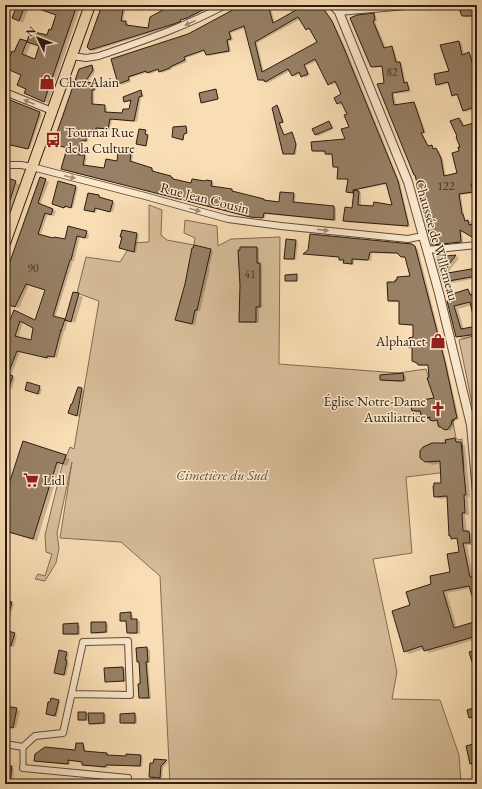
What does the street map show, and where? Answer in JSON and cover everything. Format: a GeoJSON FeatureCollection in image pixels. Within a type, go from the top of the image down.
{"type":"FeatureCollection","features":[{"type":"Feature","properties":{"kind":"main road"},"geometry":{"type":"LineString","coordinates":[[5,243],[90,5]]}},
{"type":"Feature","properties":{"kind":"street"},"geometry":{"type":"LineString","coordinates":[[72,56],[86,58],[99,56],[178,28],[206,16],[225,5]]}},
{"type":"Feature","properties":{"kind":"street","name":"Chaussée de Willemeau"},"geometry":{"type":"LineString","coordinates":[[333,5],[339,12],[408,182],[439,294],[471,425],[477,493]]}},
{"type":"Feature","properties":{"kind":"street"},"geometry":{"type":"LineString","coordinates":[[339,12],[417,5]]}},
{"type":"Feature","properties":{"kind":"street"},"geometry":{"type":"LineString","coordinates":[[5,92],[52,111]]}},
{"type":"Feature","properties":{"kind":"street","name":"Rue Jean Cousin"},"geometry":{"type":"LineString","coordinates":[[5,165],[32,167],[228,219],[405,239],[423,236]]}},
{"type":"Feature","properties":{"kind":"street"},"geometry":{"type":"LineString","coordinates":[[427,250],[477,245]]}},
{"type":"Feature","properties":{"kind":"street"},"geometry":{"type":"LineString","coordinates":[[72,694],[130,695],[128,641],[83,642],[72,694],[64,733],[35,736],[23,747],[23,768],[128,778],[127,784]]}},
{"type":"Feature","properties":{"kind":"street"},"geometry":{"type":"LineString","coordinates":[[5,744],[23,747]]}},
{"type":"Feature","properties":{"kind":"green space","name":"Cimetière du Sud"},"geometry":{"type":"Polygon","coordinates":[[[149,205],[162,210],[161,235],[167,240],[194,245],[195,238],[184,233],[185,220],[217,226],[218,246],[231,239],[280,237],[279,364],[398,373],[426,369],[435,399],[421,411],[421,416],[437,419],[438,426],[452,423],[452,421],[455,420],[453,422],[456,438],[458,440],[462,439],[464,470],[406,477],[412,553],[373,559],[397,672],[392,699],[440,700],[459,755],[461,784],[170,784],[160,576],[121,542],[60,538],[72,462],[57,533],[59,548],[56,563],[45,581],[35,579],[38,574],[45,576],[52,554],[46,552],[45,535],[62,466],[70,447],[74,449],[99,301],[77,293],[86,257],[120,262],[132,243],[149,242],[149,205]]]}},
{"type":"Feature","properties":{"kind":"green space"},"geometry":{"type":"Polygon","coordinates":[[[477,335],[477,427],[459,340],[477,335]]]}},
{"type":"Feature","properties":{"kind":"building"},"geometry":{"type":"Polygon","coordinates":[[[17,5],[25,5],[19,21],[12,18],[17,5]]]}},
{"type":"Feature","properties":{"kind":"building"},"geometry":{"type":"Polygon","coordinates":[[[31,5],[77,5],[44,102],[24,93],[26,89],[17,85],[21,75],[5,68],[12,51],[14,52],[20,39],[27,41],[22,54],[35,59],[39,46],[27,42],[30,31],[47,35],[49,29],[51,30],[56,15],[31,5]]]}},
{"type":"Feature","properties":{"kind":"building"},"geometry":{"type":"Polygon","coordinates":[[[102,5],[124,5],[121,21],[126,21],[126,25],[148,28],[150,17],[172,5],[212,5],[174,24],[90,50],[87,47],[102,5]]]}},
{"type":"Feature","properties":{"kind":"building"},"geometry":{"type":"Polygon","coordinates":[[[242,5],[268,5],[273,23],[305,5],[321,5],[332,21],[343,46],[398,181],[408,226],[343,221],[345,207],[352,208],[354,190],[359,191],[358,205],[373,206],[374,202],[392,205],[386,183],[353,190],[353,193],[346,192],[348,179],[337,179],[338,167],[333,167],[332,154],[325,154],[325,151],[312,151],[311,142],[345,139],[341,129],[349,127],[344,115],[347,114],[341,102],[337,104],[334,98],[341,94],[335,81],[328,85],[315,59],[304,65],[308,74],[301,77],[299,72],[292,76],[288,69],[265,82],[264,80],[258,80],[244,26],[229,32],[231,39],[227,40],[229,51],[206,55],[204,50],[184,57],[185,60],[170,68],[159,72],[158,69],[147,73],[146,71],[128,77],[129,80],[118,84],[111,59],[188,34],[242,5]],[[298,17],[255,42],[262,72],[317,42],[309,28],[306,30],[298,17]]]}},
{"type":"Feature","properties":{"kind":"building"},"geometry":{"type":"Polygon","coordinates":[[[477,8],[477,16],[462,16],[459,9],[477,8]]]}},
{"type":"Feature","properties":{"kind":"building"},"geometry":{"type":"Polygon","coordinates":[[[374,13],[375,20],[373,21],[384,48],[392,46],[396,62],[400,62],[404,83],[407,82],[409,90],[392,93],[394,105],[414,102],[424,132],[421,133],[428,146],[432,145],[433,149],[436,148],[441,158],[444,176],[457,173],[452,153],[459,151],[458,147],[460,147],[450,121],[459,118],[463,126],[477,122],[477,182],[471,184],[473,192],[459,194],[462,214],[465,221],[468,220],[469,225],[477,223],[477,240],[460,230],[461,242],[432,245],[415,175],[377,84],[384,83],[382,66],[371,67],[350,18],[357,15],[374,13]]]}},
{"type":"Feature","properties":{"kind":"building"},"geometry":{"type":"Polygon","coordinates":[[[459,41],[462,55],[469,52],[477,77],[477,106],[463,111],[457,94],[452,96],[448,82],[436,85],[434,74],[449,71],[440,45],[459,41]]]}},
{"type":"Feature","properties":{"kind":"building"},"geometry":{"type":"Polygon","coordinates":[[[92,65],[93,70],[85,82],[95,83],[94,90],[92,90],[92,104],[105,105],[105,112],[122,113],[123,109],[129,109],[131,100],[124,102],[123,97],[141,90],[142,96],[139,97],[134,121],[110,119],[108,129],[96,128],[96,133],[86,134],[86,141],[81,141],[79,155],[85,155],[83,165],[104,168],[106,159],[117,161],[118,152],[131,153],[130,161],[152,168],[152,171],[171,176],[173,179],[191,183],[192,179],[212,181],[211,186],[232,189],[232,191],[264,200],[279,202],[280,192],[294,193],[293,202],[334,206],[334,220],[264,213],[263,218],[250,217],[61,169],[67,148],[53,144],[58,138],[55,138],[79,69],[92,65]]]}},
{"type":"Feature","properties":{"kind":"building"},"geometry":{"type":"Polygon","coordinates":[[[216,89],[218,99],[201,103],[199,93],[216,89]]]}},
{"type":"Feature","properties":{"kind":"building"},"geometry":{"type":"Polygon","coordinates":[[[5,98],[40,112],[28,149],[6,144],[8,130],[5,129],[5,98]]]}},
{"type":"Feature","properties":{"kind":"building"},"geometry":{"type":"Polygon","coordinates":[[[277,105],[283,122],[279,123],[284,135],[292,132],[296,144],[294,154],[283,154],[272,108],[277,105]]]}},
{"type":"Feature","properties":{"kind":"building"},"geometry":{"type":"Polygon","coordinates":[[[329,121],[332,128],[315,135],[312,129],[329,121]]]}},
{"type":"Feature","properties":{"kind":"building"},"geometry":{"type":"Polygon","coordinates":[[[186,126],[187,133],[184,134],[183,140],[172,137],[173,127],[186,126]]]}},
{"type":"Feature","properties":{"kind":"building"},"geometry":{"type":"Polygon","coordinates":[[[139,129],[146,130],[145,134],[148,135],[146,146],[136,144],[139,129]]]}},
{"type":"Feature","properties":{"kind":"building"},"geometry":{"type":"Polygon","coordinates":[[[5,177],[16,181],[6,213],[5,212],[5,177]]]}},
{"type":"Feature","properties":{"kind":"building"},"geometry":{"type":"Polygon","coordinates":[[[40,177],[46,179],[38,203],[53,209],[51,215],[45,213],[38,234],[53,238],[65,239],[68,226],[87,231],[85,238],[77,236],[53,316],[65,319],[54,357],[47,356],[47,358],[17,351],[8,374],[13,376],[6,395],[5,341],[6,342],[10,329],[5,326],[5,317],[10,320],[14,310],[35,320],[45,290],[26,284],[15,307],[5,304],[5,269],[7,270],[40,177]],[[20,321],[15,336],[31,340],[33,328],[20,321]]]}},
{"type":"Feature","properties":{"kind":"building"},"geometry":{"type":"Polygon","coordinates":[[[58,181],[76,186],[71,208],[65,206],[64,208],[52,204],[58,181]]]}},
{"type":"Feature","properties":{"kind":"building"},"geometry":{"type":"Polygon","coordinates":[[[88,193],[99,195],[99,197],[113,201],[110,212],[95,208],[94,212],[84,210],[88,193]]]}},
{"type":"Feature","properties":{"kind":"building"},"geometry":{"type":"Polygon","coordinates":[[[122,230],[137,233],[134,252],[119,248],[122,230]]]}},
{"type":"Feature","properties":{"kind":"building"},"geometry":{"type":"Polygon","coordinates":[[[310,234],[412,244],[415,246],[445,362],[457,418],[452,420],[451,425],[447,430],[439,427],[437,420],[430,420],[430,417],[425,418],[421,415],[420,411],[412,411],[410,402],[434,398],[427,378],[429,377],[428,365],[418,365],[412,361],[412,347],[409,348],[409,338],[413,337],[413,325],[399,324],[399,301],[388,301],[387,282],[395,282],[397,277],[410,276],[405,257],[401,257],[397,253],[370,252],[368,260],[352,259],[352,264],[343,263],[344,260],[339,260],[339,257],[303,254],[308,250],[310,234]]]}},
{"type":"Feature","properties":{"kind":"building"},"geometry":{"type":"Polygon","coordinates":[[[286,239],[296,240],[294,259],[284,259],[286,239]]]}},
{"type":"Feature","properties":{"kind":"building"},"geometry":{"type":"Polygon","coordinates":[[[194,245],[211,249],[197,310],[195,310],[192,324],[175,320],[185,284],[192,248],[194,245]]]}},
{"type":"Feature","properties":{"kind":"building"},"geometry":{"type":"Polygon","coordinates":[[[240,247],[257,247],[257,263],[260,263],[260,307],[256,307],[256,322],[239,322],[240,285],[238,250],[240,250],[240,247]]]}},
{"type":"Feature","properties":{"kind":"building"},"geometry":{"type":"Polygon","coordinates":[[[440,253],[446,253],[446,256],[456,255],[442,274],[477,268],[477,276],[443,282],[436,259],[440,253]]]}},
{"type":"Feature","properties":{"kind":"building"},"geometry":{"type":"Polygon","coordinates":[[[297,274],[297,281],[285,281],[285,275],[297,274]]]}},
{"type":"Feature","properties":{"kind":"building"},"geometry":{"type":"Polygon","coordinates":[[[468,289],[470,295],[477,293],[477,320],[474,320],[470,302],[454,306],[461,329],[477,326],[477,334],[456,337],[447,301],[451,300],[449,295],[468,289]]]}},
{"type":"Feature","properties":{"kind":"building"},"geometry":{"type":"Polygon","coordinates":[[[73,292],[79,293],[71,322],[65,320],[73,292]]]}},
{"type":"Feature","properties":{"kind":"building"},"geometry":{"type":"Polygon","coordinates":[[[403,373],[404,380],[401,381],[380,380],[380,375],[403,373]]]}},
{"type":"Feature","properties":{"kind":"building"},"geometry":{"type":"Polygon","coordinates":[[[27,382],[40,386],[38,394],[25,390],[27,382]]]}},
{"type":"Feature","properties":{"kind":"building"},"geometry":{"type":"Polygon","coordinates":[[[78,387],[82,388],[77,416],[68,413],[78,387]]]}},
{"type":"Feature","properties":{"kind":"building"},"geometry":{"type":"Polygon","coordinates":[[[455,438],[456,442],[461,442],[466,495],[464,495],[465,513],[462,513],[463,531],[469,531],[470,543],[463,543],[470,577],[477,576],[477,605],[475,605],[469,586],[443,591],[454,628],[477,621],[477,636],[424,651],[422,646],[404,652],[392,611],[410,605],[406,592],[431,584],[430,576],[450,572],[447,554],[459,552],[457,538],[451,539],[451,536],[449,536],[447,496],[434,497],[434,483],[441,483],[440,461],[425,462],[420,458],[420,451],[423,447],[432,443],[446,443],[445,440],[455,438]]]}},
{"type":"Feature","properties":{"kind":"building","name":"Lidl"},"geometry":{"type":"Polygon","coordinates":[[[23,441],[66,455],[63,464],[57,462],[33,539],[5,531],[5,496],[23,441]]]}},
{"type":"Feature","properties":{"kind":"building"},"geometry":{"type":"Polygon","coordinates":[[[5,600],[12,602],[7,620],[5,619],[5,600]]]}},
{"type":"Feature","properties":{"kind":"building"},"geometry":{"type":"Polygon","coordinates":[[[131,612],[131,619],[137,619],[137,633],[127,633],[126,621],[120,621],[120,613],[131,612]]]}},
{"type":"Feature","properties":{"kind":"building"},"geometry":{"type":"Polygon","coordinates":[[[91,622],[106,622],[106,632],[91,633],[91,622]]]}},
{"type":"Feature","properties":{"kind":"building"},"geometry":{"type":"Polygon","coordinates":[[[78,623],[78,634],[63,634],[63,624],[78,623]]]}},
{"type":"Feature","properties":{"kind":"building"},"geometry":{"type":"Polygon","coordinates":[[[5,630],[15,633],[11,646],[5,645],[5,630]]]}},
{"type":"Feature","properties":{"kind":"building"},"geometry":{"type":"Polygon","coordinates":[[[147,647],[148,662],[146,662],[149,698],[139,698],[138,684],[140,684],[140,678],[136,648],[147,647]]]}},
{"type":"Feature","properties":{"kind":"building"},"geometry":{"type":"Polygon","coordinates":[[[59,650],[67,652],[64,675],[54,673],[59,650]]]}},
{"type":"Feature","properties":{"kind":"building"},"geometry":{"type":"Polygon","coordinates":[[[477,650],[477,660],[472,662],[469,652],[477,650]]]}},
{"type":"Feature","properties":{"kind":"building"},"geometry":{"type":"Polygon","coordinates":[[[123,667],[124,681],[105,682],[104,668],[123,667]]]}},
{"type":"Feature","properties":{"kind":"building"},"geometry":{"type":"Polygon","coordinates":[[[51,698],[59,700],[55,716],[46,714],[48,702],[50,702],[51,698]]]}},
{"type":"Feature","properties":{"kind":"building"},"geometry":{"type":"Polygon","coordinates":[[[5,706],[17,708],[13,728],[5,726],[5,706]]]}},
{"type":"Feature","properties":{"kind":"building"},"geometry":{"type":"Polygon","coordinates":[[[477,707],[477,716],[469,718],[467,710],[477,707]]]}},
{"type":"Feature","properties":{"kind":"building"},"geometry":{"type":"Polygon","coordinates":[[[78,712],[86,712],[86,720],[78,720],[78,712]]]}},
{"type":"Feature","properties":{"kind":"building"},"geometry":{"type":"Polygon","coordinates":[[[88,713],[104,713],[104,723],[89,724],[88,713]]]}},
{"type":"Feature","properties":{"kind":"building"},"geometry":{"type":"Polygon","coordinates":[[[135,713],[135,723],[120,723],[120,714],[135,713]]]}},
{"type":"Feature","properties":{"kind":"building"},"geometry":{"type":"Polygon","coordinates":[[[76,743],[83,743],[84,751],[107,753],[107,755],[141,755],[140,766],[106,765],[105,767],[82,765],[82,762],[68,760],[68,764],[34,761],[35,754],[45,747],[75,750],[76,743]]]}},
{"type":"Feature","properties":{"kind":"building"},"geometry":{"type":"Polygon","coordinates":[[[477,743],[477,762],[470,764],[466,746],[477,743]]]}},
{"type":"Feature","properties":{"kind":"building"},"geometry":{"type":"Polygon","coordinates":[[[154,759],[167,760],[161,766],[160,778],[149,777],[150,763],[153,763],[154,759]]]}},
{"type":"Feature","properties":{"kind":"building"},"geometry":{"type":"Polygon","coordinates":[[[5,766],[12,766],[10,784],[5,784],[5,766]]]}},
{"type":"Feature","properties":{"kind":"place","name":"Chez Alain"},"geometry":{"type":"Point","coordinates":[47,82]}},
{"type":"Feature","properties":{"kind":"place","name":"Tournai Rue de la Culture"},"geometry":{"type":"Point","coordinates":[53,140]}},
{"type":"Feature","properties":{"kind":"place","name":"Alphanet"},"geometry":{"type":"Point","coordinates":[438,341]}},
{"type":"Feature","properties":{"kind":"place","name":"Église Notre-Dame Auxiliatrice"},"geometry":{"type":"Point","coordinates":[438,409]}},
{"type":"Feature","properties":{"kind":"place","name":"Lidl"},"geometry":{"type":"Point","coordinates":[31,480]}}]}
